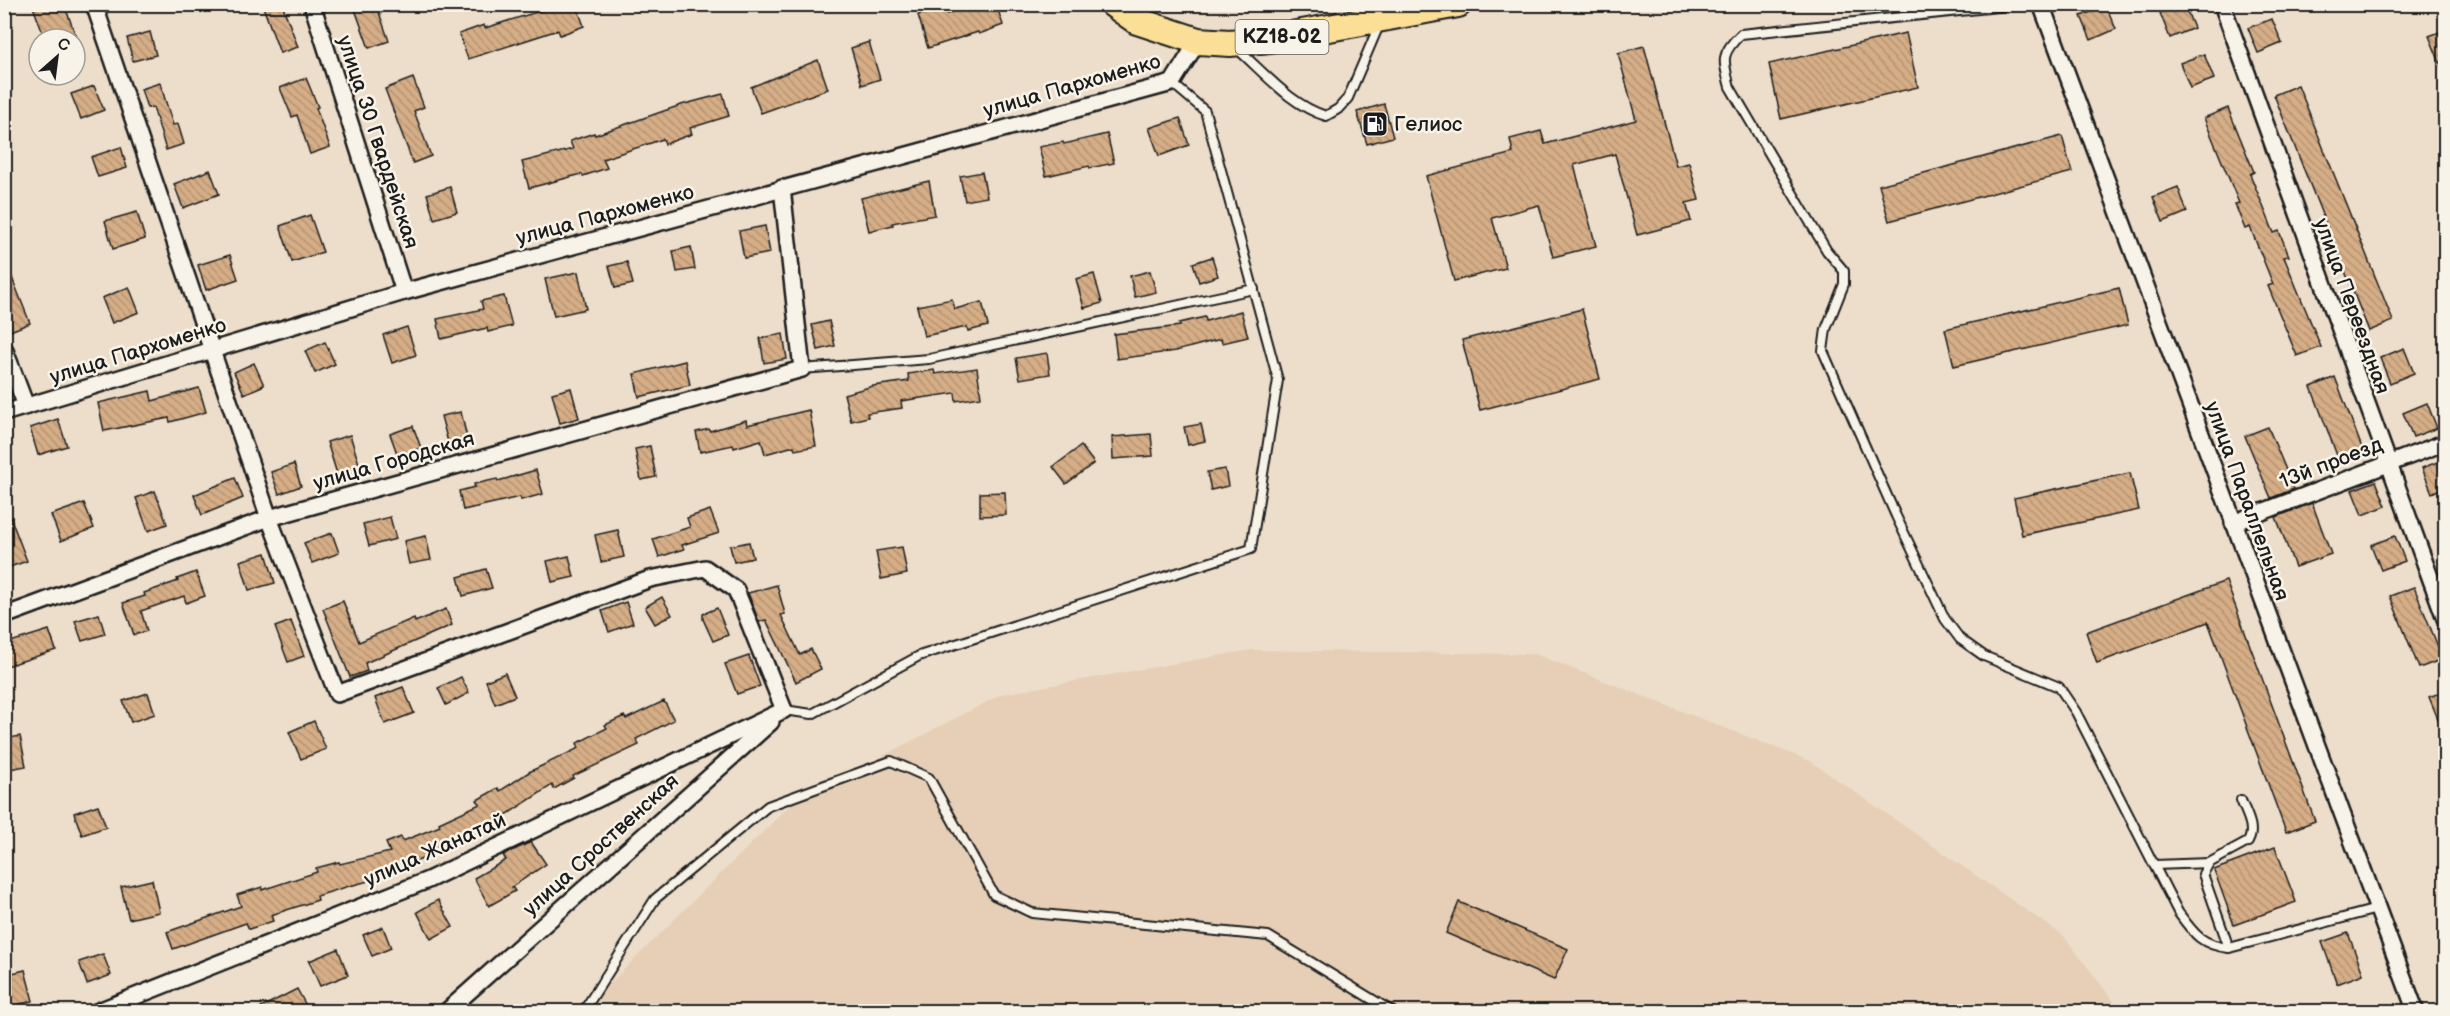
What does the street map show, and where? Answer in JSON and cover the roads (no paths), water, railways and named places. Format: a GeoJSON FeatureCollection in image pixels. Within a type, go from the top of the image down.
{"type":"FeatureCollection","features":[{"type":"Feature","properties":{"kind":"highway","name":"KZ18-02"},"geometry":{"type":"LineString","coordinates":[[1113,4],[1137,21],[1198,41],[1230,43],[1270,39],[1458,4]]}},
{"type":"Feature","properties":{"kind":"street"},"geometry":{"type":"LineString","coordinates":[[94,4],[269,518],[337,694],[650,579],[705,568],[736,590],[784,710]]}},
{"type":"Feature","properties":{"kind":"street","name":"улица 30 Гвардейская"},"geometry":{"type":"LineString","coordinates":[[312,4],[404,292]]}},
{"type":"Feature","properties":{"kind":"street","name":"улица Параллельная"},"geometry":{"type":"LineString","coordinates":[[2041,4],[2232,523],[2416,1011]]}},
{"type":"Feature","properties":{"kind":"street","name":"улица Переездная"},"geometry":{"type":"LineString","coordinates":[[2222,4],[2445,621]]}},
{"type":"Feature","properties":{"kind":"street","name":"улица Пархоменко"},"geometry":{"type":"LineString","coordinates":[[4,413],[404,292],[1172,83],[1198,41]]}},
{"type":"Feature","properties":{"kind":"street"},"geometry":{"type":"LineString","coordinates":[[782,188],[802,369]]}},
{"type":"Feature","properties":{"kind":"street"},"geometry":{"type":"LineString","coordinates":[[4,348],[26,406]]}},
{"type":"Feature","properties":{"kind":"street","name":"улица Городская"},"geometry":{"type":"LineString","coordinates":[[4,616],[269,518],[802,369]]}},
{"type":"Feature","properties":{"kind":"street","name":"13й проезд"},"geometry":{"type":"LineString","coordinates":[[2232,523],[2445,442]]}},
{"type":"Feature","properties":{"kind":"street","name":"улица Жанатай"},"geometry":{"type":"LineString","coordinates":[[96,1011],[428,880],[784,710]]}},
{"type":"Feature","properties":{"kind":"street","name":"улица Сроственская"},"geometry":{"type":"LineString","coordinates":[[446,1011],[784,710]]}},
{"type":"Feature","properties":{"kind":"lane"},"geometry":{"type":"LineString","coordinates":[[2026,4],[1741,34],[1730,45],[1723,61],[1735,95],[1827,251],[1844,272],[1844,284],[1826,329],[1823,351],[1896,516],[1945,619],[1960,639],[1984,656],[2059,687],[2076,712],[2178,912],[2194,934],[2211,946],[2229,948],[2377,909]]}},
{"type":"Feature","properties":{"kind":"lane"},"geometry":{"type":"LineString","coordinates":[[1230,43],[1297,103],[1326,116],[1338,109],[1348,98],[1382,18]]}},
{"type":"Feature","properties":{"kind":"lane"},"geometry":{"type":"LineString","coordinates":[[784,710],[813,714],[919,656],[1251,549],[1278,380],[1205,111],[1172,83]]}},
{"type":"Feature","properties":{"kind":"lane"},"geometry":{"type":"LineString","coordinates":[[802,369],[929,360],[1254,289]]}},
{"type":"Feature","properties":{"kind":"lane"},"geometry":{"type":"LineString","coordinates":[[584,1011],[655,899],[698,863],[768,806],[891,761],[929,778],[993,895],[1032,913],[1268,936],[1393,1011]]}},
{"type":"Feature","properties":{"kind":"lane"},"geometry":{"type":"LineString","coordinates":[[2155,865],[2209,863],[2248,842],[2252,836],[2252,829],[2241,801]]}},
{"type":"Feature","properties":{"kind":"lane"},"geometry":{"type":"LineString","coordinates":[[2209,863],[2203,874],[2229,948]]}},
{"type":"Feature","properties":{"kind":"place","name":"Гелиос"},"geometry":{"type":"Point","coordinates":[1375,124]}}]}
